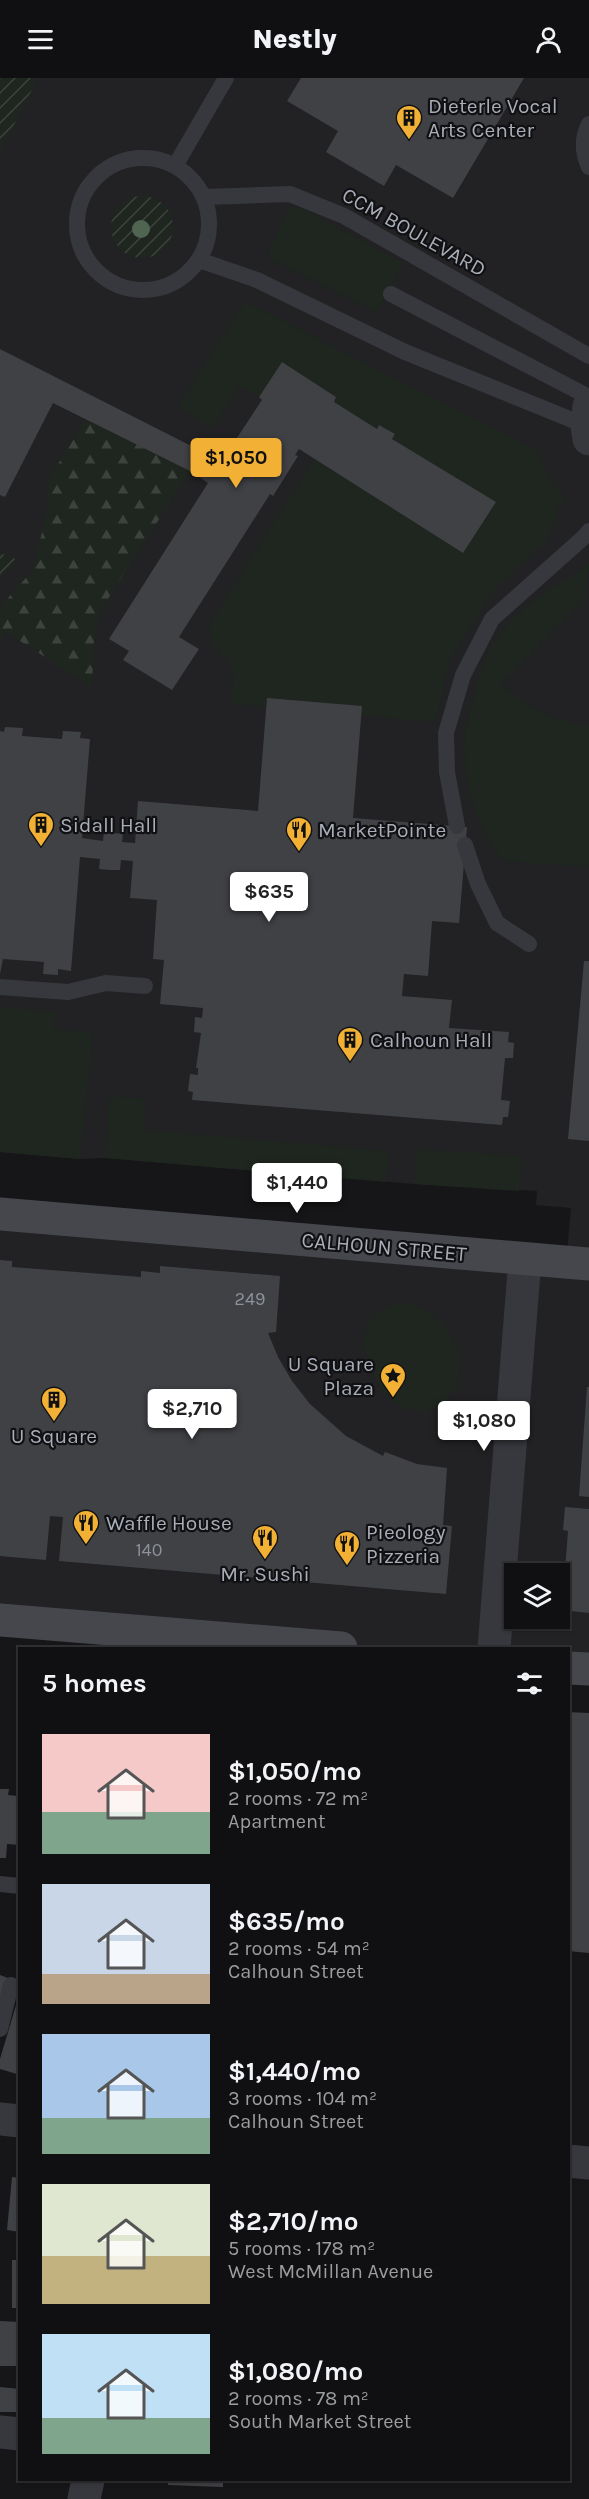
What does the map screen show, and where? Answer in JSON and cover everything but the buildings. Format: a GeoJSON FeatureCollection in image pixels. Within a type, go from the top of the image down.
{"type":"FeatureCollection","features":[{"type":"Feature","properties":{"kind":"main road","name":"CALHOUN STREET"},"geometry":{"type":"LineString","coordinates":[[0,1214],[589,1264]]}},
{"type":"Feature","properties":{"kind":"main road"},"geometry":{"type":"LineString","coordinates":[[0,1620],[307,1647]]}},
{"type":"Feature","properties":{"kind":"main road"},"geometry":{"type":"LineString","coordinates":[[570,1668],[589,1669]]}},
{"type":"Feature","properties":{"kind":"street"},"geometry":{"type":"LineString","coordinates":[[494,1647],[525,1259]]}},
{"type":"Feature","properties":{"kind":"street"},"geometry":{"type":"LineString","coordinates":[[0,2119],[18,2121]]}},
{"type":"Feature","properties":{"kind":"street"},"geometry":{"type":"LineString","coordinates":[[570,2161],[589,2163]]}},
{"type":"Feature","properties":{"kind":"street"},"geometry":{"type":"LineString","coordinates":[[0,2432],[18,2434]]}},
{"type":"Feature","properties":{"kind":"street"},"geometry":{"type":"LineString","coordinates":[[84,2499],[88,2481]]}},
{"type":"Feature","properties":{"kind":"lane"},"geometry":{"type":"LineString","coordinates":[[175,166],[226,78]]}},
{"type":"Feature","properties":{"kind":"lane"},"geometry":{"type":"LineString","coordinates":[[588,160],[584,135],[589,124]]}},
{"type":"Feature","properties":{"kind":"lane"},"geometry":{"type":"LineString","coordinates":[[133,158],[154,159],[175,166],[192,179],[204,197],[209,218],[208,240],[200,260],[185,276],[166,286],[145,291],[122,288],[103,277],[87,261],[78,241],[77,218],[82,197],[94,178],[112,165],[133,158]]}},
{"type":"Feature","properties":{"kind":"lane","name":"CCM BOULEVARD"},"geometry":{"type":"LineString","coordinates":[[204,197],[290,194],[312,203],[353,221],[589,356]]}},
{"type":"Feature","properties":{"kind":"lane"},"geometry":{"type":"LineString","coordinates":[[200,260],[257,280],[405,352],[588,417]]}},
{"type":"Feature","properties":{"kind":"lane"},"geometry":{"type":"LineString","coordinates":[[391,294],[588,417]]}},
{"type":"Feature","properties":{"kind":"lane"},"geometry":{"type":"LineString","coordinates":[[457,826],[447,772],[446,733],[463,675],[492,619],[589,531]]}},
{"type":"Feature","properties":{"kind":"lane"},"geometry":{"type":"LineString","coordinates":[[465,845],[478,884],[497,923],[529,944]]}},
{"type":"Feature","properties":{"kind":"lane"},"geometry":{"type":"LineString","coordinates":[[0,987],[68,992],[106,983],[145,986]]}},
{"type":"Feature","properties":{"kind":"lane"},"geometry":{"type":"LineString","coordinates":[[0,1884],[18,1886]]}},
{"type":"Feature","properties":{"kind":"lane"},"geometry":{"type":"LineString","coordinates":[[0,2030],[11,1985]]}},
{"type":"Feature","properties":{"kind":"shaded area"},"geometry":{"type":"Polygon","coordinates":[[[0,78],[589,78],[589,1669],[570,1668],[570,1647],[329,1647],[0,1620],[0,1214],[566,1262],[571,1208],[536,1205],[537,1191],[414,1184],[105,1158],[80,1159],[0,1152],[0,78]]]}},
{"type":"Feature","properties":{"kind":"green space"},"geometry":{"type":"Polygon","coordinates":[[[0,78],[38,78],[0,152],[0,78]]]}},
{"type":"Feature","properties":{"kind":"green space"},"geometry":{"type":"Polygon","coordinates":[[[136,196],[148,196],[164,205],[171,215],[173,227],[171,239],[164,249],[148,258],[136,258],[125,253],[116,244],[111,233],[111,221],[116,210],[125,201],[136,196]]]}},
{"type":"Feature","properties":{"kind":"green space"},"geometry":{"type":"Polygon","coordinates":[[[299,207],[403,263],[376,312],[270,259],[269,251],[288,210],[299,207]]]}},
{"type":"Feature","properties":{"kind":"green space"},"geometry":{"type":"Polygon","coordinates":[[[245,302],[537,450],[549,479],[566,497],[557,507],[556,521],[546,542],[494,590],[449,662],[436,722],[231,704],[234,678],[230,661],[213,644],[209,625],[314,459],[463,553],[495,503],[392,439],[394,434],[380,425],[377,429],[334,402],[336,397],[282,362],[259,397],[239,386],[212,428],[178,406],[245,302]]]}},
{"type":"Feature","properties":{"kind":"green space"},"geometry":{"type":"Polygon","coordinates":[[[86,419],[190,471],[102,608],[94,638],[92,687],[6,632],[0,639],[0,607],[33,570],[47,511],[47,482],[86,419]]]}},
{"type":"Feature","properties":{"kind":"green space"},"geometry":{"type":"Polygon","coordinates":[[[0,553],[18,560],[0,578],[0,553]]]}},
{"type":"Feature","properties":{"kind":"green space"},"geometry":{"type":"Polygon","coordinates":[[[589,563],[587,596],[501,683],[520,699],[542,712],[565,721],[589,726],[589,867],[503,861],[484,832],[467,781],[464,745],[466,728],[480,675],[492,645],[516,617],[537,598],[589,563]]]}},
{"type":"Feature","properties":{"kind":"green space"},"geometry":{"type":"Polygon","coordinates":[[[0,1007],[55,1012],[54,1029],[93,1033],[80,1159],[0,1152],[0,1007]]]}},
{"type":"Feature","properties":{"kind":"green space"},"geometry":{"type":"Polygon","coordinates":[[[110,1096],[146,1099],[144,1130],[389,1151],[386,1182],[105,1158],[110,1096]]]}},
{"type":"Feature","properties":{"kind":"green space"},"geometry":{"type":"Polygon","coordinates":[[[417,1149],[522,1156],[519,1191],[414,1184],[417,1149]]]}},
{"type":"Feature","properties":{"kind":"green space"},"geometry":{"type":"Polygon","coordinates":[[[400,1303],[419,1307],[436,1317],[449,1331],[457,1349],[459,1363],[457,1387],[445,1401],[425,1411],[404,1407],[387,1394],[373,1374],[366,1352],[366,1330],[377,1313],[400,1303]]]}},
{"type":"Feature","properties":{"kind":"place","name":"Dieterle Vocal Arts Center"},"geometry":{"type":"Point","coordinates":[409,141]}},
{"type":"Feature","properties":{"kind":"place","name":"Sidall Hall"},"geometry":{"type":"Point","coordinates":[41,848]}},
{"type":"Feature","properties":{"kind":"place","name":"MarketPointe"},"geometry":{"type":"Point","coordinates":[299,853]}},
{"type":"Feature","properties":{"kind":"place","name":"Calhoun Hall"},"geometry":{"type":"Point","coordinates":[350,1063]}},
{"type":"Feature","properties":{"kind":"place","name":"U Square Plaza"},"geometry":{"type":"Point","coordinates":[393,1399]}},
{"type":"Feature","properties":{"kind":"place","name":"U Square"},"geometry":{"type":"Point","coordinates":[54,1423]}},
{"type":"Feature","properties":{"kind":"place","name":"Waffle House"},"geometry":{"type":"Point","coordinates":[86,1546]}},
{"type":"Feature","properties":{"kind":"place","name":"Mr. Sushi"},"geometry":{"type":"Point","coordinates":[265,1561]}},
{"type":"Feature","properties":{"kind":"place","name":"Pieology Pizzeria"},"geometry":{"type":"Point","coordinates":[347,1567]}}]}
